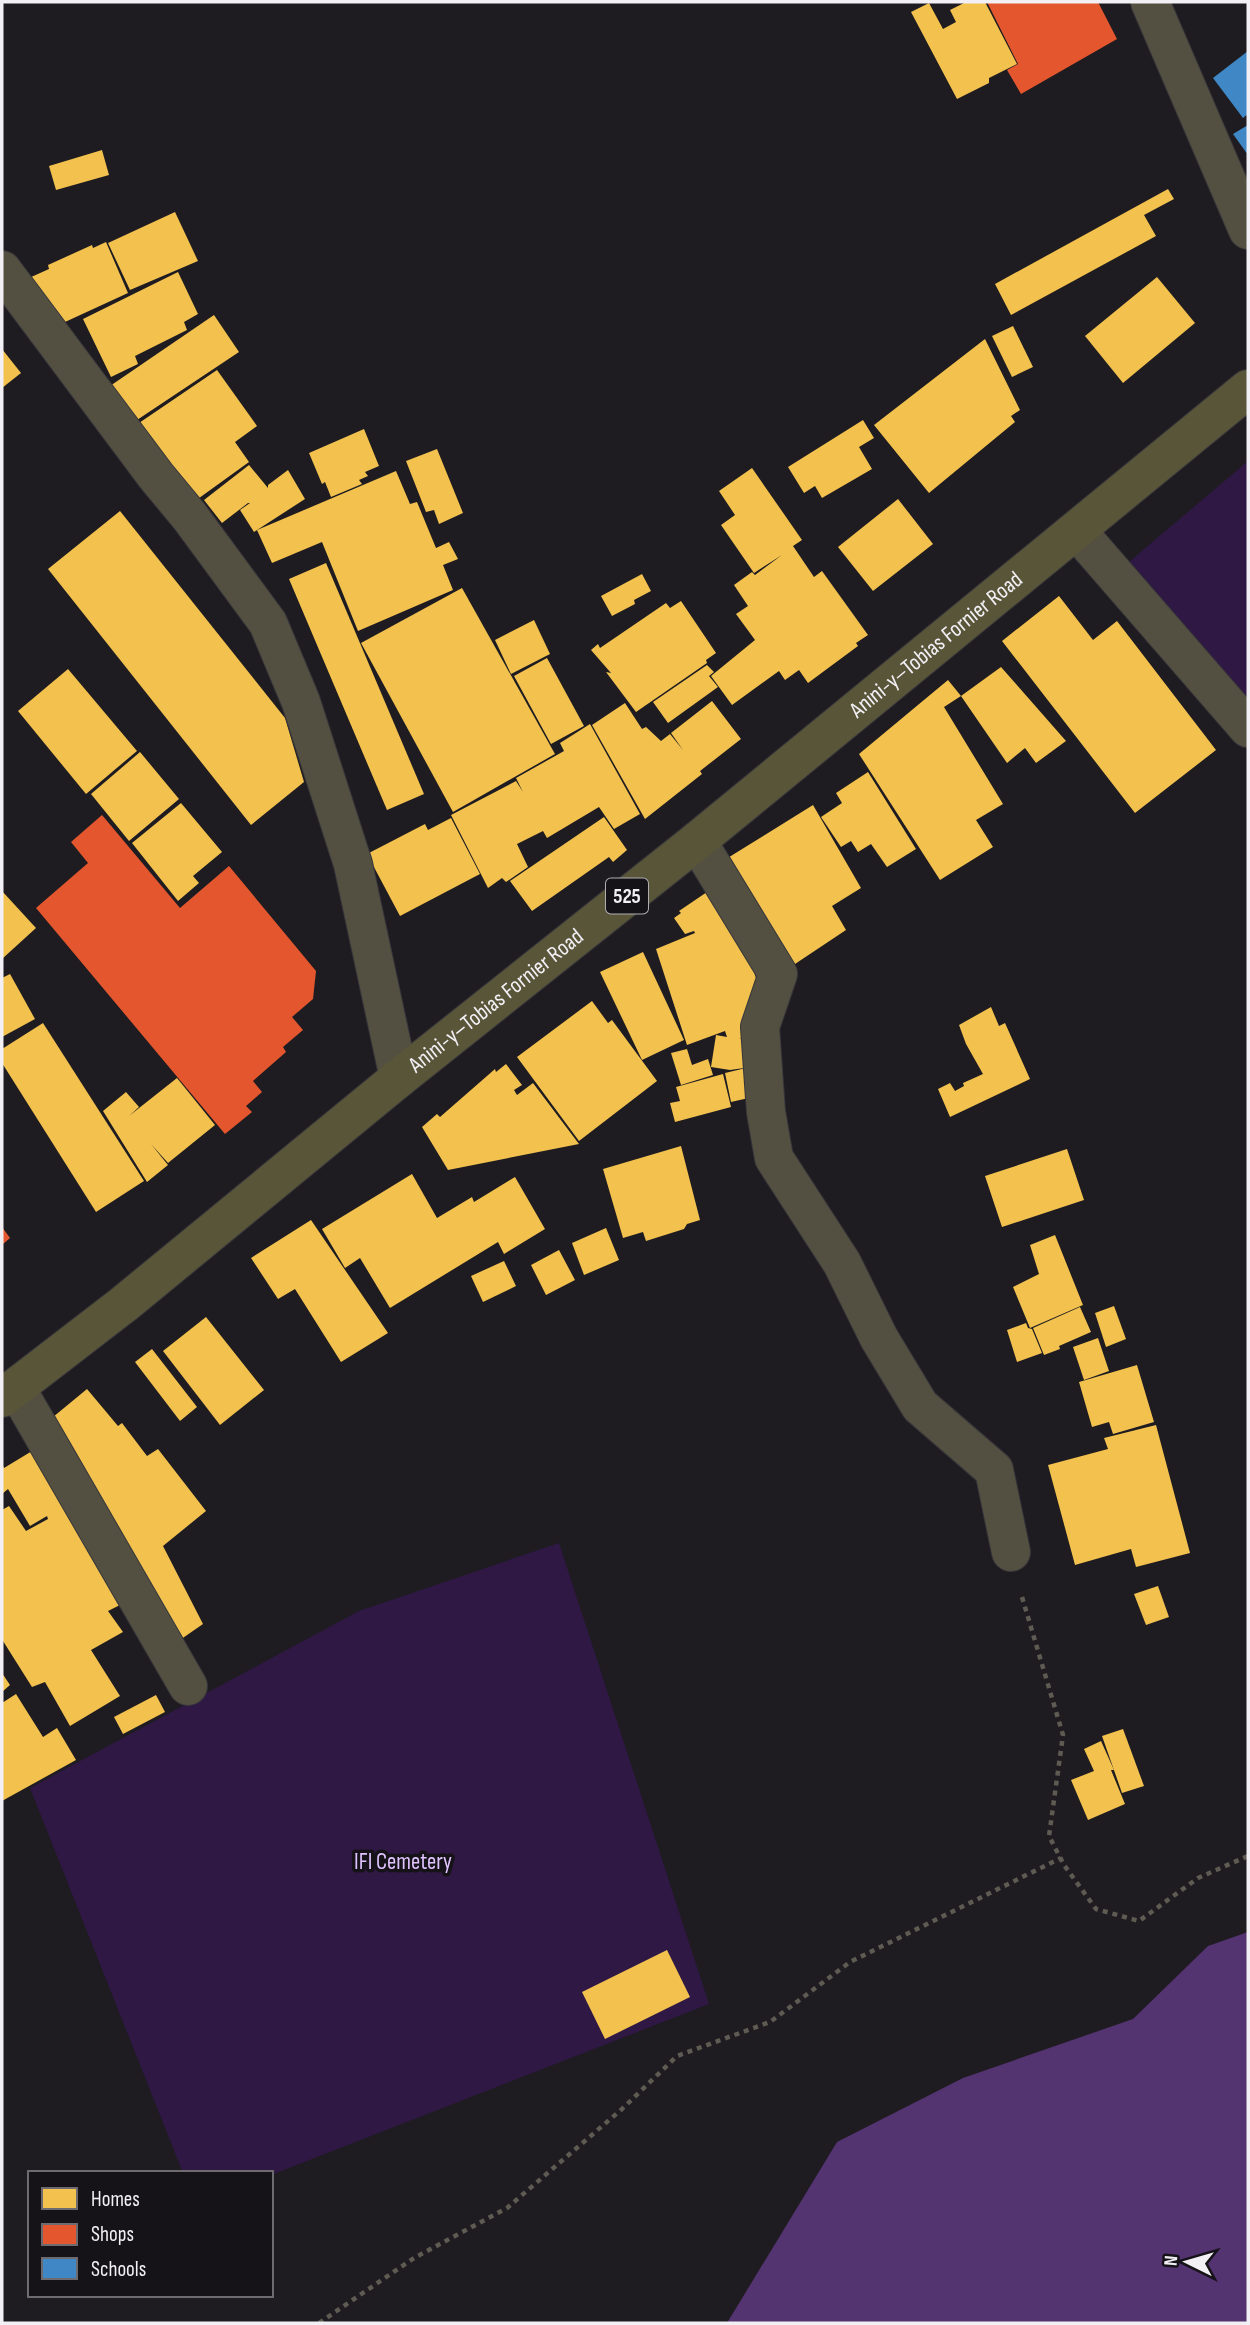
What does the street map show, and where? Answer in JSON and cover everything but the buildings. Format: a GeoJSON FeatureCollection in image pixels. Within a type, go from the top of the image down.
{"type":"FeatureCollection","features":[{"type":"Feature","properties":{"kind":"main road","name":"Anini-y–Tobias Fornier Road"},"geometry":{"type":"LineString","coordinates":[[9,1393],[124,1304],[399,1078],[697,841],[1248,389]]}},
{"type":"Feature","properties":{"kind":"street"},"geometry":{"type":"LineString","coordinates":[[1150,2],[1248,230]]}},
{"type":"Feature","properties":{"kind":"street"},"geometry":{"type":"LineString","coordinates":[[2,270],[268,623],[301,702],[353,864],[399,1078]]}},
{"type":"Feature","properties":{"kind":"street"},"geometry":{"type":"LineString","coordinates":[[1077,531],[1248,729]]}},
{"type":"Feature","properties":{"kind":"street"},"geometry":{"type":"LineString","coordinates":[[697,841],[778,974],[761,1027],[766,1112],[774,1158],[842,1263],[879,1338],[920,1406],[994,1470],[1011,1552]]}},
{"type":"Feature","properties":{"kind":"street"},"geometry":{"type":"LineString","coordinates":[[9,1393],[188,1686]]}},
{"type":"Feature","properties":{"kind":"path"},"geometry":{"type":"LineString","coordinates":[[1011,1552],[1027,1616],[1063,1735],[1049,1836],[1096,1909],[1139,1921],[1198,1878],[1248,1856]]}},
{"type":"Feature","properties":{"kind":"path"},"geometry":{"type":"LineString","coordinates":[[319,2323],[414,2258],[507,2208],[622,2109],[677,2056],[770,2022],[850,1962],[1061,1858]]}},
{"type":"Feature","properties":{"kind":"green space"},"geometry":{"type":"Polygon","coordinates":[[[1248,461],[1248,725],[1129,562],[1248,461]]]}},
{"type":"Feature","properties":{"kind":"green space","name":"IFI Cemetery"},"geometry":{"type":"Polygon","coordinates":[[[559,1543],[709,2004],[273,2174],[273,2171],[182,2171],[30,1788],[359,1611],[559,1543]]]}},
{"type":"Feature","properties":{"kind":"shaded area"},"geometry":{"type":"Polygon","coordinates":[[[1248,1932],[1248,2323],[727,2323],[837,2142],[963,2078],[1133,2019],[1208,1946],[1248,1932]]]}}]}
